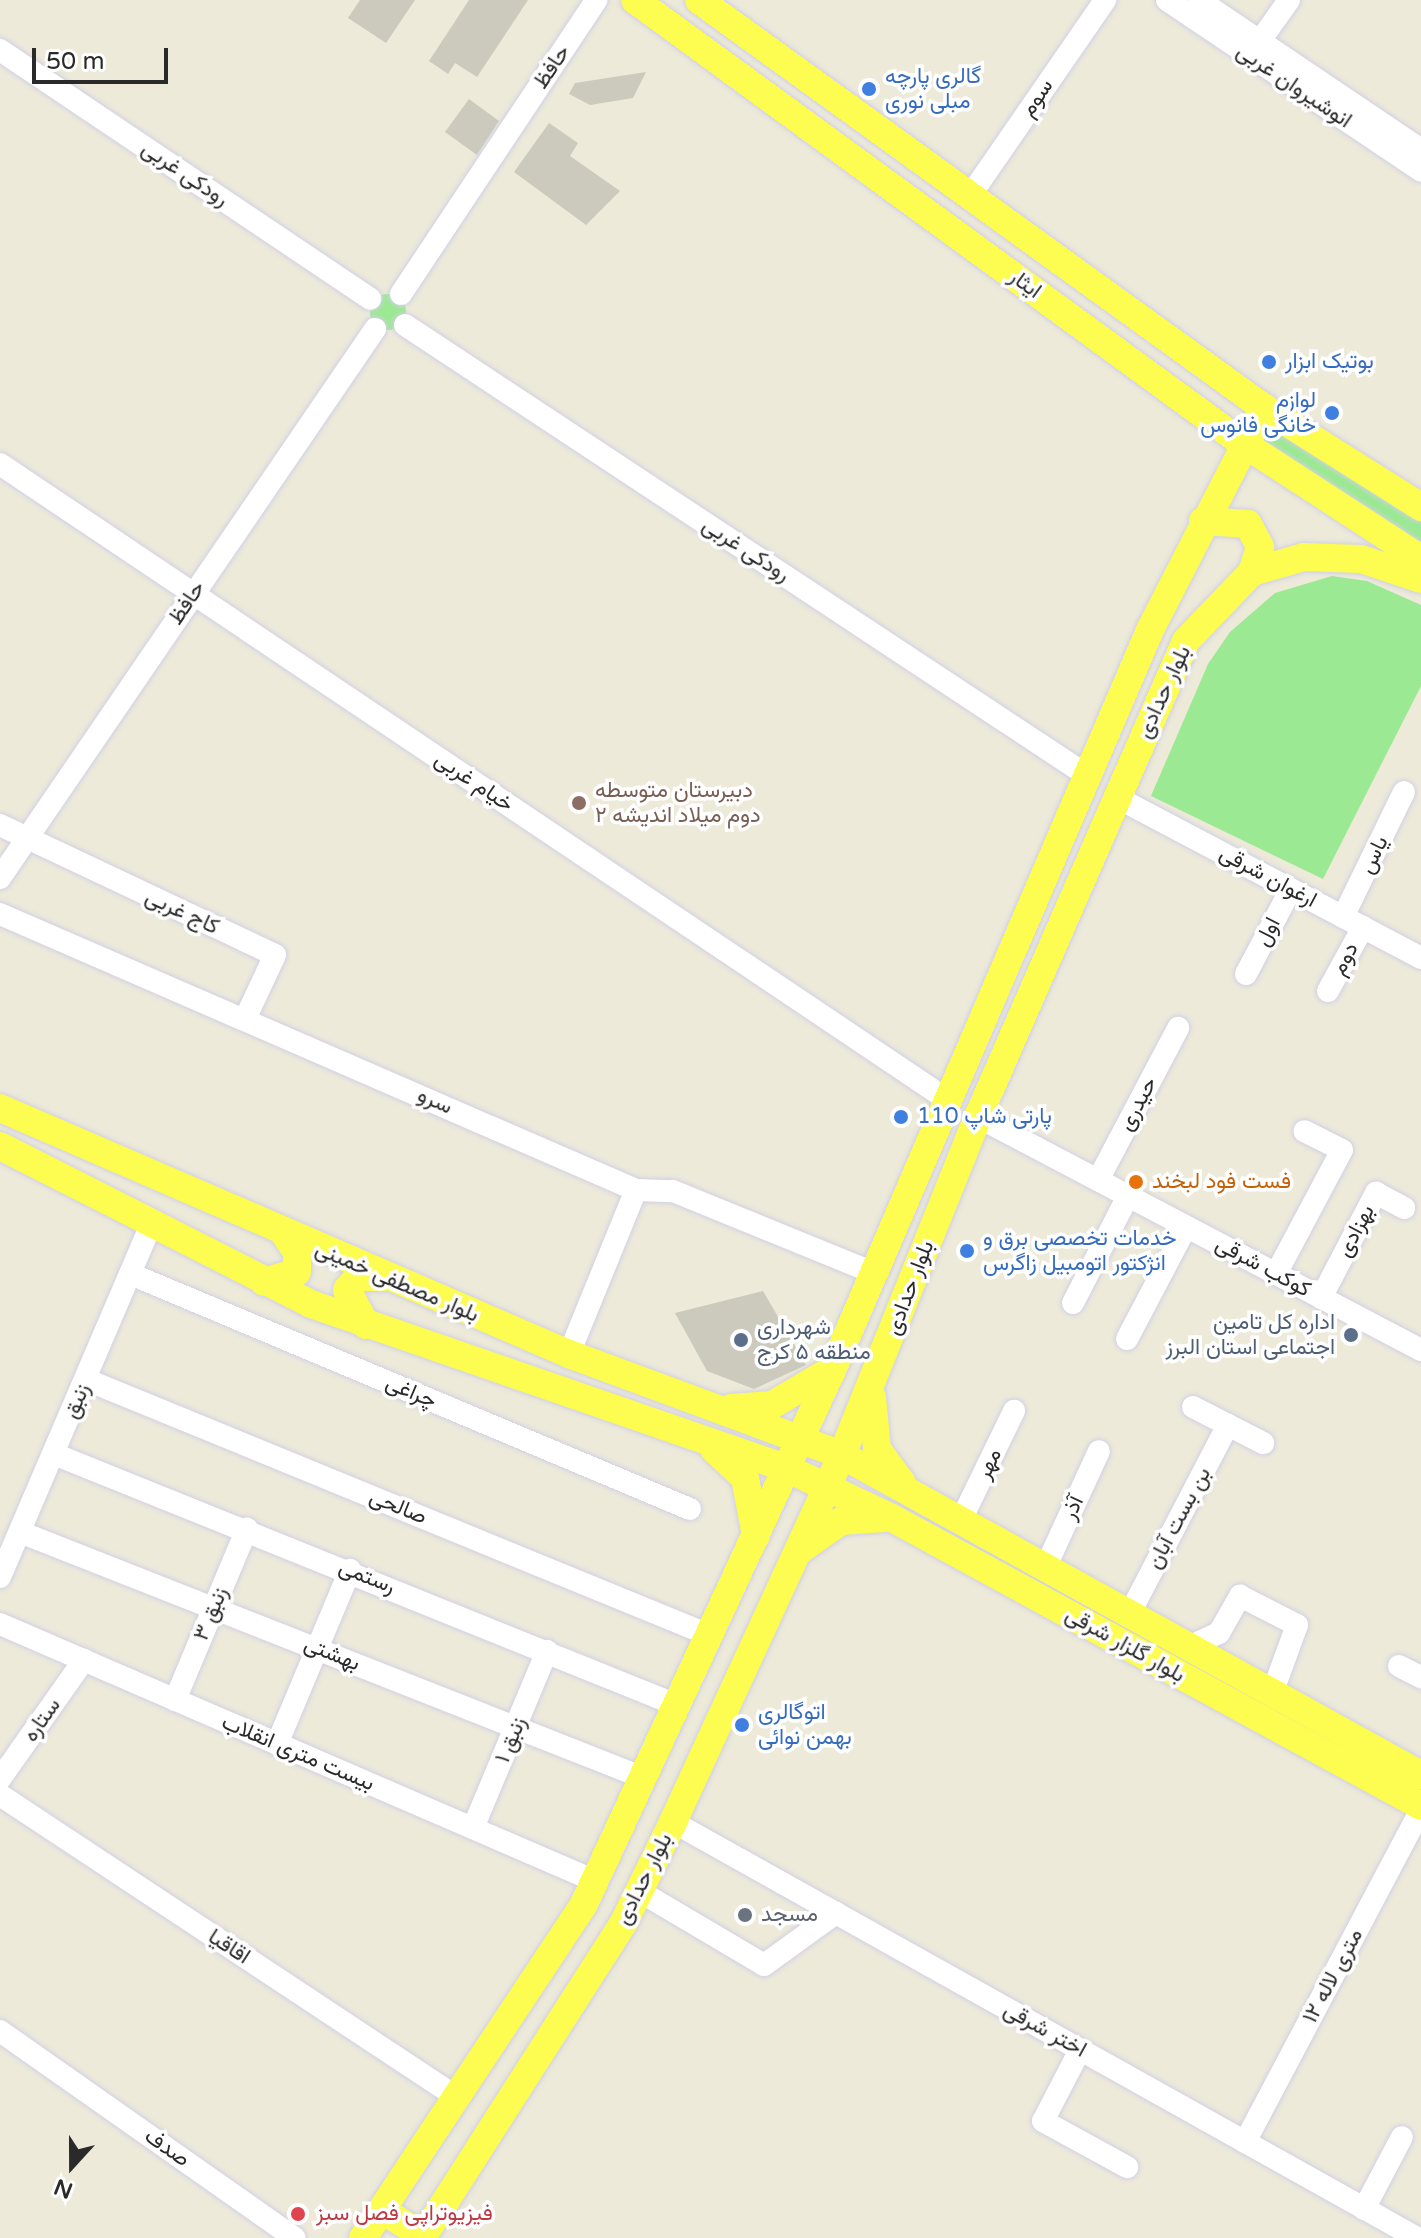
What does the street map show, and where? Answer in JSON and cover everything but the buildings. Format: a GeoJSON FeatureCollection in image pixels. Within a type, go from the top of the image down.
{"type":"FeatureCollection","features":[{"type":"Feature","properties":{"kind":"main road","name":"ایثار"},"geometry":{"type":"LineString","coordinates":[[635,0],[1241,442],[1421,559]]}},
{"type":"Feature","properties":{"kind":"main road","name":"ایثار"},"geometry":{"type":"LineString","coordinates":[[699,0],[1264,408],[1421,507]]}},
{"type":"Feature","properties":{"kind":"main road","name":"بلوار حدادی"},"geometry":{"type":"LineString","coordinates":[[363,2238],[458,2098],[595,1881],[679,1706],[834,1366],[1088,776],[1203,521],[1241,442],[1264,408]]}},
{"type":"Feature","properties":{"kind":"main road"},"geometry":{"type":"LineString","coordinates":[[1203,521],[1248,524],[1260,547],[1252,572]]}},
{"type":"Feature","properties":{"kind":"main road"},"geometry":{"type":"LineString","coordinates":[[1252,572],[1304,557],[1332,558],[1421,579]]}},
{"type":"Feature","properties":{"kind":"main road","name":"بلوار حدادی"},"geometry":{"type":"LineString","coordinates":[[423,2237],[639,1891],[842,1455],[978,1117],[1186,641],[1252,572]]}},
{"type":"Feature","properties":{"kind":"main road","name":"بلوار مصطفی خمینی"},"geometry":{"type":"LineString","coordinates":[[0,1108],[285,1235],[569,1354],[710,1407],[801,1436],[842,1455]]}},
{"type":"Feature","properties":{"kind":"main road","name":"بلوار مصطفی خمینی"},"geometry":{"type":"LineString","coordinates":[[0,1146],[264,1282],[366,1325],[786,1468],[827,1488]]}},
{"type":"Feature","properties":{"kind":"main road"},"geometry":{"type":"LineString","coordinates":[[264,1282],[297,1272],[297,1252],[285,1235]]}},
{"type":"Feature","properties":{"kind":"main road"},"geometry":{"type":"LineString","coordinates":[[366,1325],[347,1290],[358,1277],[383,1277]]}},
{"type":"Feature","properties":{"kind":"main road"},"geometry":{"type":"LineString","coordinates":[[710,1407],[772,1405],[834,1366]]}},
{"type":"Feature","properties":{"kind":"main road"},"geometry":{"type":"LineString","coordinates":[[872,1385],[876,1447],[905,1486]]}},
{"type":"Feature","properties":{"kind":"main road"},"geometry":{"type":"LineString","coordinates":[[696,1437],[745,1478],[756,1537]]}},
{"type":"Feature","properties":{"kind":"main road","name":"بلوار گلزار شرقی"},"geometry":{"type":"LineString","coordinates":[[842,1455],[963,1516],[1421,1775]]}},
{"type":"Feature","properties":{"kind":"main road","name":"بلوار گلزار شرقی"},"geometry":{"type":"LineString","coordinates":[[827,1488],[892,1518],[1421,1807]]}},
{"type":"Feature","properties":{"kind":"main road"},"geometry":{"type":"LineString","coordinates":[[797,1553],[841,1521],[892,1518]]}},
{"type":"Feature","properties":{"kind":"main road"},"geometry":{"type":"LineString","coordinates":[[382,2210],[423,2237]]}},
{"type":"Feature","properties":{"kind":"street","name":"حافظ"},"geometry":{"type":"LineString","coordinates":[[401,294],[596,0]]}},
{"type":"Feature","properties":{"kind":"street","name":"سوم"},"geometry":{"type":"LineString","coordinates":[[970,196],[1105,0]]}},
{"type":"Feature","properties":{"kind":"street","name":"انوشیروان غربی"},"geometry":{"type":"LineString","coordinates":[[1167,0],[1368,125],[1421,150]]}},
{"type":"Feature","properties":{"kind":"street","name":"انوشیروان غربی"},"geometry":{"type":"LineString","coordinates":[[1199,0],[1260,41],[1368,125],[1421,171]]}},
{"type":"Feature","properties":{"kind":"street"},"geometry":{"type":"LineString","coordinates":[[1260,41],[1289,0]]}},
{"type":"Feature","properties":{"kind":"street","name":"رودکی غربی"},"geometry":{"type":"LineString","coordinates":[[0,50],[370,299]]}},
{"type":"Feature","properties":{"kind":"street"},"geometry":{"type":"LineString","coordinates":[[388,290],[401,294],[408,305],[405,325],[393,333],[375,329],[366,313],[370,299],[388,290]]}},
{"type":"Feature","properties":{"kind":"street","name":"رودکی غربی"},"geometry":{"type":"LineString","coordinates":[[405,325],[1088,776]]}},
{"type":"Feature","properties":{"kind":"street","name":"حافظ"},"geometry":{"type":"LineString","coordinates":[[0,878],[375,329]]}},
{"type":"Feature","properties":{"kind":"street","name":"خیام غربی"},"geometry":{"type":"LineString","coordinates":[[0,464],[948,1100]]}},
{"type":"Feature","properties":{"kind":"street","name":"یاس"},"geometry":{"type":"LineString","coordinates":[[1353,922],[1404,792]]}},
{"type":"Feature","properties":{"kind":"street","name":"ارغوان شرقی"},"geometry":{"type":"LineString","coordinates":[[1116,797],[1421,958]]}},
{"type":"Feature","properties":{"kind":"street"},"geometry":{"type":"LineString","coordinates":[[0,825],[27,840]]}},
{"type":"Feature","properties":{"kind":"street","name":"کاج غربی"},"geometry":{"type":"LineString","coordinates":[[27,840],[275,955],[245,1019]]}},
{"type":"Feature","properties":{"kind":"street","name":"اول"},"geometry":{"type":"LineString","coordinates":[[1246,974],[1291,889]]}},
{"type":"Feature","properties":{"kind":"street","name":"سرو"},"geometry":{"type":"LineString","coordinates":[[0,914],[636,1190],[673,1191],[874,1273]]}},
{"type":"Feature","properties":{"kind":"street","name":"دوم"},"geometry":{"type":"LineString","coordinates":[[1328,991],[1353,922]]}},
{"type":"Feature","properties":{"kind":"street","name":"حیدری"},"geometry":{"type":"LineString","coordinates":[[1098,1180],[1178,1028]]}},
{"type":"Feature","properties":{"kind":"street","name":"کوکب شرقی"},"geometry":{"type":"LineString","coordinates":[[978,1117],[1421,1350]]}},
{"type":"Feature","properties":{"kind":"street"},"geometry":{"type":"LineString","coordinates":[[1276,1274],[1342,1150],[1304,1131]]}},
{"type":"Feature","properties":{"kind":"street"},"geometry":{"type":"LineString","coordinates":[[569,1354],[636,1190]]}},
{"type":"Feature","properties":{"kind":"street","name":"بهزادی"},"geometry":{"type":"LineString","coordinates":[[1321,1298],[1376,1193],[1404,1208]]}},
{"type":"Feature","properties":{"kind":"street"},"geometry":{"type":"LineString","coordinates":[[1073,1303],[1128,1196]]}},
{"type":"Feature","properties":{"kind":"street","name":"زنبق"},"geometry":{"type":"LineString","coordinates":[[0,1577],[133,1275],[151,1224]]}},
{"type":"Feature","properties":{"kind":"street"},"geometry":{"type":"LineString","coordinates":[[1127,1339],[1186,1227]]}},
{"type":"Feature","properties":{"kind":"street","name":"چراغی"},"geometry":{"type":"LineString","coordinates":[[133,1275],[690,1509]]}},
{"type":"Feature","properties":{"kind":"street","name":"صالحی"},"geometry":{"type":"LineString","coordinates":[[87,1380],[709,1635]]}},
{"type":"Feature","properties":{"kind":"street"},"geometry":{"type":"LineString","coordinates":[[1193,1407],[1263,1443]]}},
{"type":"Feature","properties":{"kind":"street","name":"مهر"},"geometry":{"type":"LineString","coordinates":[[963,1516],[1014,1411]]}},
{"type":"Feature","properties":{"kind":"street","name":"بن بست آبان"},"geometry":{"type":"LineString","coordinates":[[1131,1611],[1228,1425]]}},
{"type":"Feature","properties":{"kind":"street","name":"آذر"},"geometry":{"type":"LineString","coordinates":[[1047,1564],[1099,1451]]}},
{"type":"Feature","properties":{"kind":"street","name":"رستمی"},"geometry":{"type":"LineString","coordinates":[[54,1454],[350,1570],[679,1706]]}},
{"type":"Feature","properties":{"kind":"street","name":"زنبق ۳"},"geometry":{"type":"LineString","coordinates":[[175,1700],[247,1529]]}},
{"type":"Feature","properties":{"kind":"street","name":"بهشتی"},"geometry":{"type":"LineString","coordinates":[[20,1532],[644,1778]]}},
{"type":"Feature","properties":{"kind":"street"},"geometry":{"type":"LineString","coordinates":[[277,1744],[350,1570]]}},
{"type":"Feature","properties":{"kind":"street"},"geometry":{"type":"LineString","coordinates":[[1193,1645],[1219,1633],[1240,1596],[1297,1625],[1273,1691]]}},
{"type":"Feature","properties":{"kind":"street","name":"بیست متری انقلاب"},"geometry":{"type":"LineString","coordinates":[[0,1624],[595,1881]]}},
{"type":"Feature","properties":{"kind":"street","name":"زنبق ۱"},"geometry":{"type":"LineString","coordinates":[[473,1828],[547,1651]]}},
{"type":"Feature","properties":{"kind":"street","name":"ستاره"},"geometry":{"type":"LineString","coordinates":[[0,1779],[84,1660]]}},
{"type":"Feature","properties":{"kind":"street"},"geometry":{"type":"LineString","coordinates":[[1399,1666],[1421,1677]]}},
{"type":"Feature","properties":{"kind":"street","name":"اقاقیا"},"geometry":{"type":"LineString","coordinates":[[0,1795],[458,2098]]}},
{"type":"Feature","properties":{"kind":"street","name":"۱۲ متری لاله"},"geometry":{"type":"LineString","coordinates":[[1245,2142],[1421,1807]]}},
{"type":"Feature","properties":{"kind":"street","name":"اختر شرقی"},"geometry":{"type":"LineString","coordinates":[[673,1822],[1417,2238]]}},
{"type":"Feature","properties":{"kind":"street"},"geometry":{"type":"LineString","coordinates":[[639,1891],[764,1965],[836,1913]]}},
{"type":"Feature","properties":{"kind":"street","name":"صدف"},"geometry":{"type":"LineString","coordinates":[[0,2031],[295,2238]]}},
{"type":"Feature","properties":{"kind":"street"},"geometry":{"type":"LineString","coordinates":[[1080,2050],[1043,2121],[1127,2167]]}},
{"type":"Feature","properties":{"kind":"street"},"geometry":{"type":"LineString","coordinates":[[1364,2209],[1402,2137]]}},
{"type":"Feature","properties":{"kind":"green space"},"geometry":{"type":"Polygon","coordinates":[[[388,294],[401,299],[406,312],[401,325],[388,330],[375,325],[370,312],[375,299],[388,294]]]}},
{"type":"Feature","properties":{"kind":"green space"},"geometry":{"type":"Polygon","coordinates":[[[1267,424],[1421,519],[1421,549],[1252,442],[1267,424]]]}},
{"type":"Feature","properties":{"kind":"green space"},"geometry":{"type":"Polygon","coordinates":[[[1332,576],[1367,581],[1421,605],[1421,686],[1323,879],[1151,796],[1208,664],[1230,632],[1275,593],[1332,576]]]}},
{"type":"Feature","properties":{"kind":"place","name":"گالری پارچه مبلی نوری"},"geometry":{"type":"Point","coordinates":[869,89]}},
{"type":"Feature","properties":{"kind":"place","name":"بوتیک ابزار"},"geometry":{"type":"Point","coordinates":[1269,362]}},
{"type":"Feature","properties":{"kind":"place","name":"لوازم خانگی فانوس"},"geometry":{"type":"Point","coordinates":[1332,413]}},
{"type":"Feature","properties":{"kind":"place","name":"دبیرستان متوسطه دوم میلاد اندیشه ۲"},"geometry":{"type":"Point","coordinates":[579,803]}},
{"type":"Feature","properties":{"kind":"place","name":"پارتی شاپ 110"},"geometry":{"type":"Point","coordinates":[901,1117]}},
{"type":"Feature","properties":{"kind":"place","name":"فست فود لبخند"},"geometry":{"type":"Point","coordinates":[1136,1182]}},
{"type":"Feature","properties":{"kind":"place","name":"خدمات تخصصی برق و انژکتور اتومبیل زاگرس"},"geometry":{"type":"Point","coordinates":[967,1251]}},
{"type":"Feature","properties":{"kind":"place","name":"اداره کل تامین اجتماعی استان البرز"},"geometry":{"type":"Point","coordinates":[1351,1335]}},
{"type":"Feature","properties":{"kind":"place","name":"شهرداری منطقه ۵ کرج"},"geometry":{"type":"Point","coordinates":[741,1340]}},
{"type":"Feature","properties":{"kind":"place","name":"اتوگالری بهمن نوائی"},"geometry":{"type":"Point","coordinates":[742,1725]}},
{"type":"Feature","properties":{"kind":"place","name":"مسجد"},"geometry":{"type":"Point","coordinates":[745,1915]}},
{"type":"Feature","properties":{"kind":"place","name":"فیزیوتراپی فصل سبز"},"geometry":{"type":"Point","coordinates":[298,2214]}}]}
